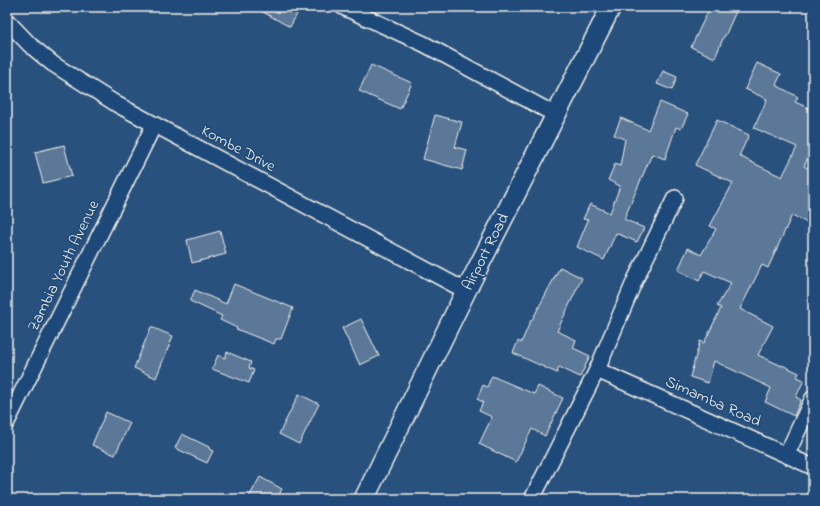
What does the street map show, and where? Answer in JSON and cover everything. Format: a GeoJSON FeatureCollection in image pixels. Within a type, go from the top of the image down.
{"type":"FeatureCollection","features":[{"type":"Feature","properties":{"kind":"street"},"geometry":{"type":"LineString","coordinates":[[343,7],[424,44],[556,115]]}},
{"type":"Feature","properties":{"kind":"street","name":"Airport Road"},"geometry":{"type":"LineString","coordinates":[[364,499],[466,291],[611,7]]}},
{"type":"Feature","properties":{"kind":"street","name":"Kombe Drive"},"geometry":{"type":"LineString","coordinates":[[7,21],[30,45],[53,64],[118,105],[466,291]]}},
{"type":"Feature","properties":{"kind":"street","name":"Zambia Youth Avenue"},"geometry":{"type":"LineString","coordinates":[[7,422],[154,125]]}},
{"type":"Feature","properties":{"kind":"street"},"geometry":{"type":"LineString","coordinates":[[532,499],[597,370],[635,280],[675,198]]}},
{"type":"Feature","properties":{"kind":"street","name":"Simamba Road"},"geometry":{"type":"LineString","coordinates":[[597,370],[787,454],[813,467]]}},
{"type":"Feature","properties":{"kind":"street"},"geometry":{"type":"LineString","coordinates":[[787,454],[813,398]]}},
{"type":"Feature","properties":{"kind":"building"},"geometry":{"type":"Polygon","coordinates":[[[254,7],[301,7],[290,27],[254,7]]]}},
{"type":"Feature","properties":{"kind":"building"},"geometry":{"type":"Polygon","coordinates":[[[710,7],[738,7],[715,58],[691,47],[710,7]]]}},
{"type":"Feature","properties":{"kind":"building"},"geometry":{"type":"Polygon","coordinates":[[[757,63],[781,74],[776,85],[798,97],[795,102],[813,110],[813,147],[804,166],[813,171],[807,186],[813,189],[813,226],[792,215],[768,268],[762,265],[740,309],[773,326],[758,355],[799,373],[797,377],[804,380],[796,397],[801,400],[794,416],[765,402],[771,388],[714,361],[708,383],[690,377],[700,341],[704,343],[721,308],[717,306],[731,283],[704,271],[699,281],[678,270],[688,248],[701,255],[716,229],[710,226],[733,183],[695,165],[717,120],[749,135],[739,156],[782,177],[797,147],[754,128],[767,99],[745,89],[757,63]]]}},
{"type":"Feature","properties":{"kind":"building"},"geometry":{"type":"Polygon","coordinates":[[[371,65],[412,83],[400,109],[359,91],[371,65]]]}},
{"type":"Feature","properties":{"kind":"building"},"geometry":{"type":"Polygon","coordinates":[[[663,71],[677,77],[672,90],[657,84],[663,71]]]}},
{"type":"Feature","properties":{"kind":"building"},"geometry":{"type":"Polygon","coordinates":[[[660,102],[688,114],[681,129],[676,127],[665,159],[652,154],[624,219],[644,228],[637,242],[616,233],[604,260],[577,247],[588,220],[583,219],[590,204],[610,213],[620,186],[608,180],[615,164],[620,166],[625,139],[614,135],[621,118],[648,130],[660,102]]]}},
{"type":"Feature","properties":{"kind":"building"},"geometry":{"type":"Polygon","coordinates":[[[435,115],[462,122],[455,147],[467,150],[462,170],[423,159],[435,115]]]}},
{"type":"Feature","properties":{"kind":"building"},"geometry":{"type":"Polygon","coordinates":[[[64,145],[72,176],[43,183],[35,152],[64,145]]]}},
{"type":"Feature","properties":{"kind":"building"},"geometry":{"type":"Polygon","coordinates":[[[220,231],[226,254],[192,263],[187,240],[220,231]]]}},
{"type":"Feature","properties":{"kind":"building"},"geometry":{"type":"Polygon","coordinates":[[[560,267],[582,278],[557,331],[576,340],[573,348],[590,356],[580,377],[559,367],[557,373],[513,353],[518,341],[521,343],[531,320],[560,267]]]}},
{"type":"Feature","properties":{"kind":"building"},"geometry":{"type":"Polygon","coordinates":[[[234,284],[293,308],[281,339],[276,339],[274,344],[236,329],[237,328],[220,320],[222,316],[190,301],[195,290],[226,304],[234,284]]]}},
{"type":"Feature","properties":{"kind":"building"},"geometry":{"type":"Polygon","coordinates":[[[361,319],[379,356],[360,365],[342,328],[361,319]]]}},
{"type":"Feature","properties":{"kind":"building"},"geometry":{"type":"Polygon","coordinates":[[[151,327],[173,336],[156,378],[134,368],[151,327]]]}},
{"type":"Feature","properties":{"kind":"building"},"geometry":{"type":"Polygon","coordinates":[[[227,352],[251,362],[249,368],[254,370],[249,383],[212,369],[218,355],[225,358],[227,352]]]}},
{"type":"Feature","properties":{"kind":"building"},"geometry":{"type":"Polygon","coordinates":[[[492,376],[534,394],[538,386],[563,398],[545,436],[532,429],[516,462],[479,444],[492,417],[479,411],[483,402],[477,399],[483,385],[487,387],[492,376]]]}},
{"type":"Feature","properties":{"kind":"building"},"geometry":{"type":"Polygon","coordinates":[[[299,394],[319,404],[299,444],[279,434],[299,394]]]}},
{"type":"Feature","properties":{"kind":"building"},"geometry":{"type":"Polygon","coordinates":[[[106,412],[130,423],[115,455],[92,445],[106,412]]]}},
{"type":"Feature","properties":{"kind":"building"},"geometry":{"type":"Polygon","coordinates":[[[182,434],[209,447],[209,449],[213,451],[207,463],[175,448],[182,434]]]}},
{"type":"Feature","properties":{"kind":"building"},"geometry":{"type":"Polygon","coordinates":[[[260,477],[282,489],[277,499],[248,499],[260,477]]]}}]}
